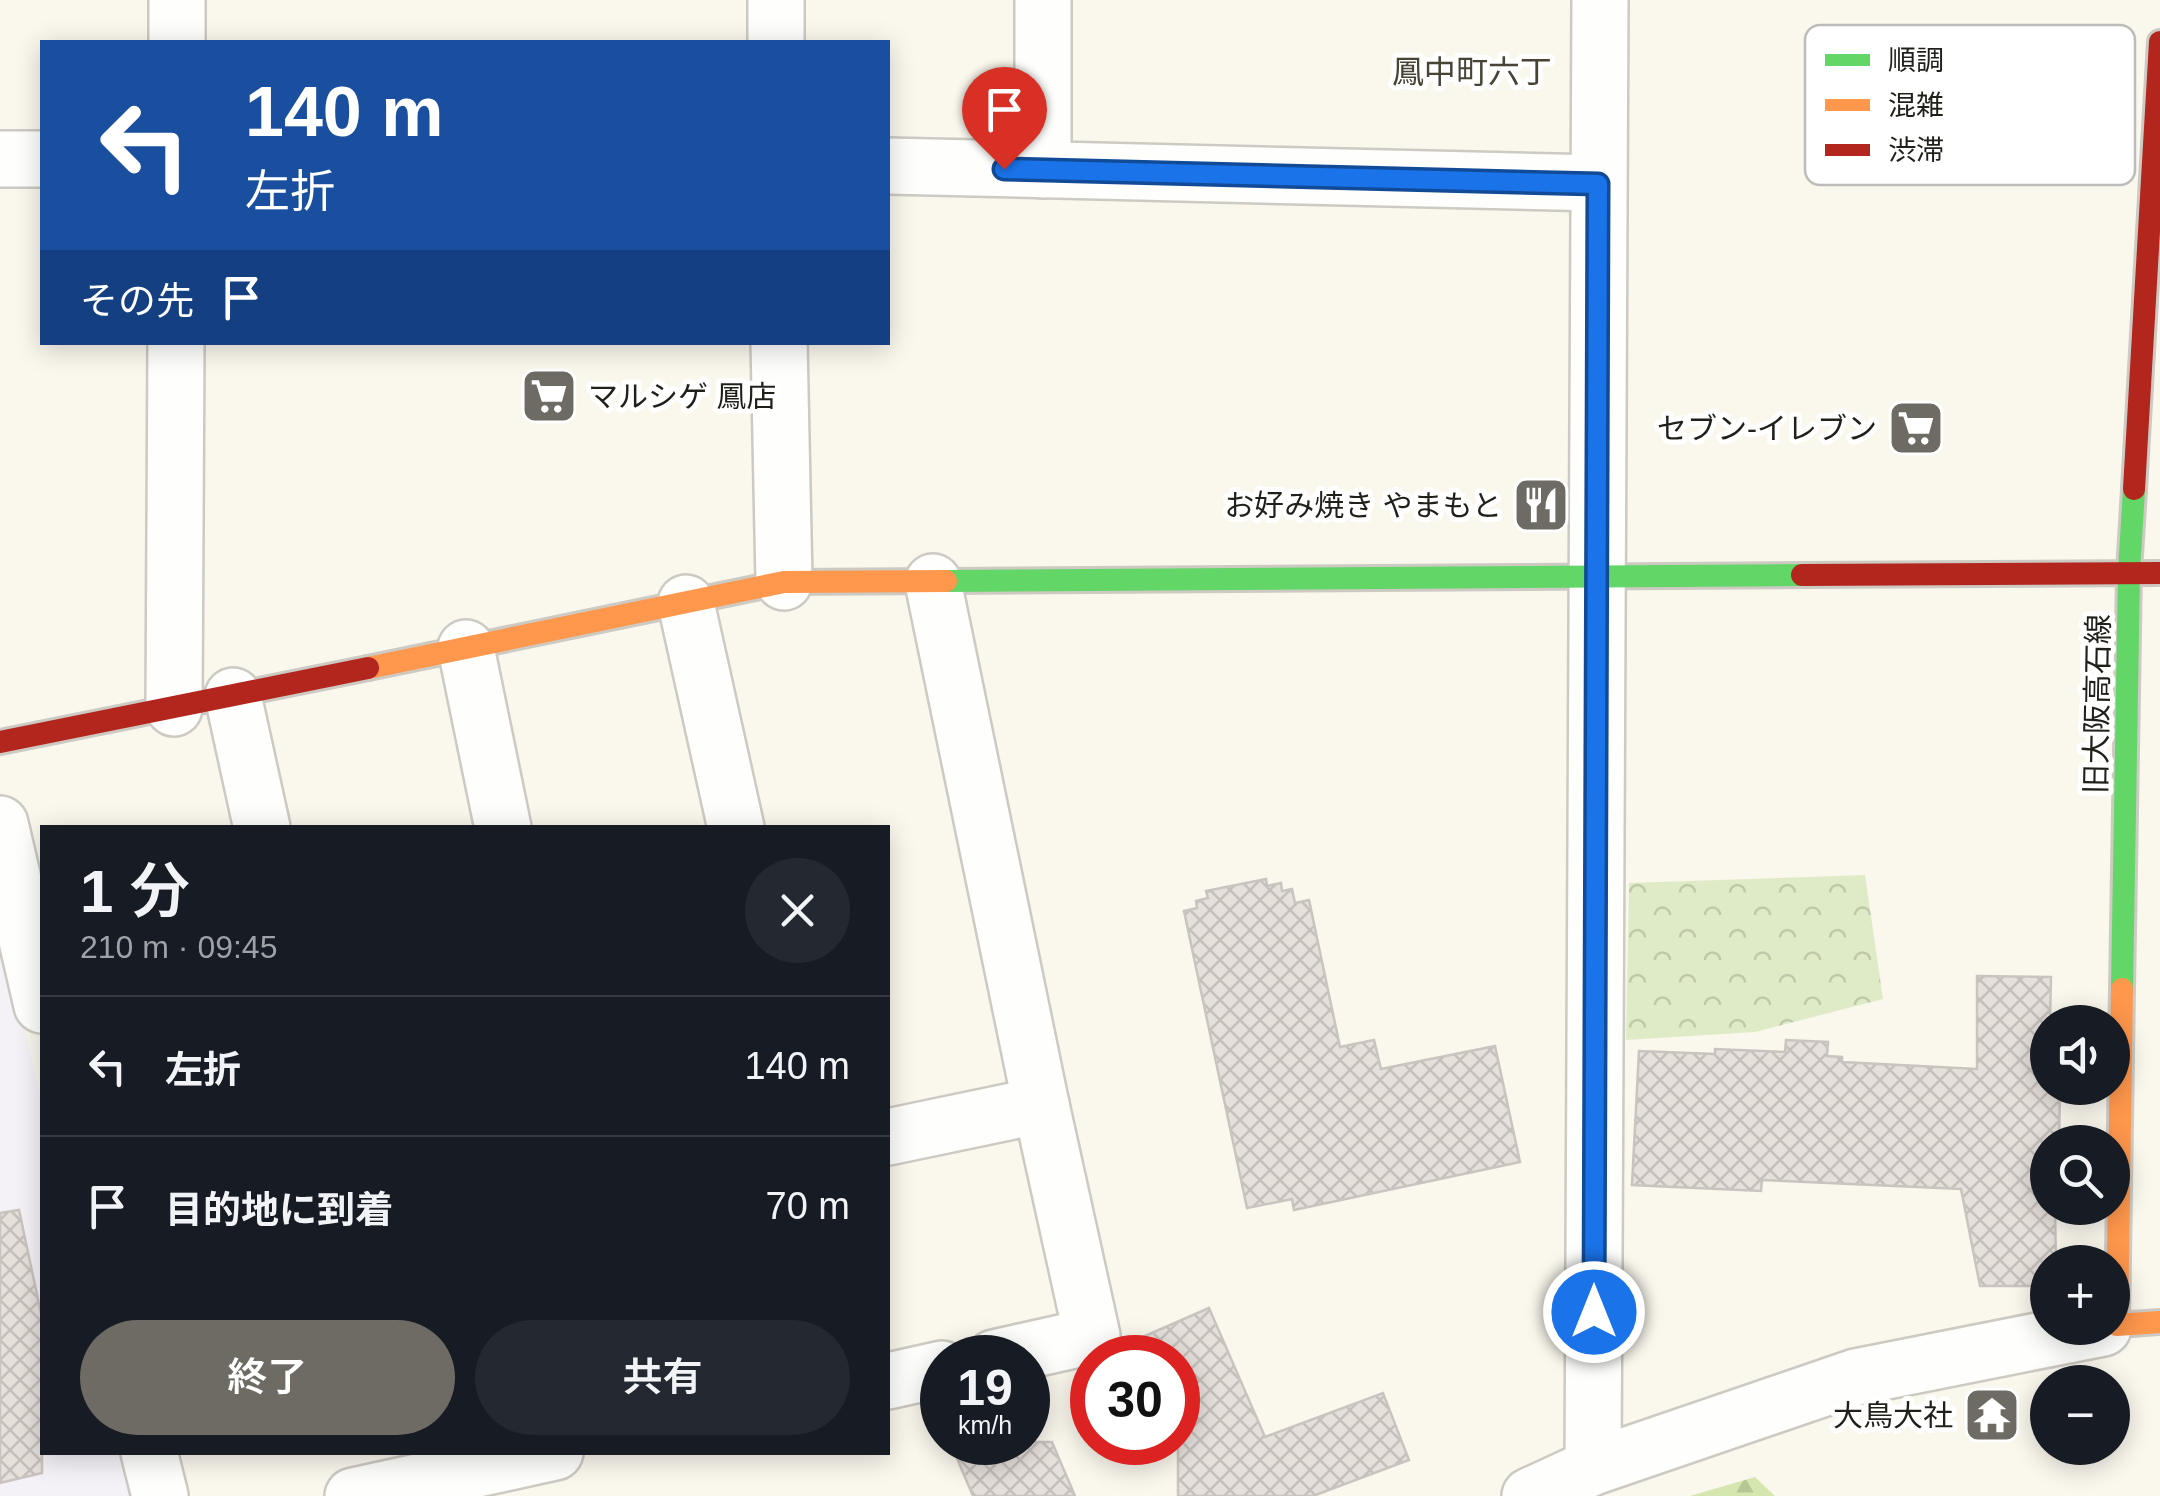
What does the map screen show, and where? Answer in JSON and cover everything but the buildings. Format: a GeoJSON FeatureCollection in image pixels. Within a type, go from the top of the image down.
{"type":"FeatureCollection","features":[{"type":"Feature","properties":{"kind":"street"},"geometry":{"type":"LineString","coordinates":[[177,0],[177,40]]}},
{"type":"Feature","properties":{"kind":"street"},"geometry":{"type":"LineString","coordinates":[[776,0],[776,40]]}},
{"type":"Feature","properties":{"kind":"street"},"geometry":{"type":"LineString","coordinates":[[1042,170],[1043,0]]}},
{"type":"Feature","properties":{"kind":"street"},"geometry":{"type":"LineString","coordinates":[[1593,1467],[1600,0]]}},
{"type":"Feature","properties":{"kind":"street","name":"旧大阪高石線"},"geometry":{"type":"LineString","coordinates":[[2124,1245],[2129,572],[2160,42]]}},
{"type":"Feature","properties":{"kind":"street"},"geometry":{"type":"LineString","coordinates":[[0,159],[40,159]]}},
{"type":"Feature","properties":{"kind":"street"},"geometry":{"type":"LineString","coordinates":[[890,166],[1598,184]]}},
{"type":"Feature","properties":{"kind":"street"},"geometry":{"type":"LineString","coordinates":[[174,708],[176,345]]}},
{"type":"Feature","properties":{"kind":"street"},"geometry":{"type":"LineString","coordinates":[[779,345],[784,582]]}},
{"type":"Feature","properties":{"kind":"street"},"geometry":{"type":"LineString","coordinates":[[0,742],[784,582],[2160,573]]}},
{"type":"Feature","properties":{"kind":"street"},"geometry":{"type":"LineString","coordinates":[[933,582],[1092,1336],[1050,1345]]}},
{"type":"Feature","properties":{"kind":"street"},"geometry":{"type":"LineString","coordinates":[[686,603],[735,825]]}},
{"type":"Feature","properties":{"kind":"street"},"geometry":{"type":"LineString","coordinates":[[466,648],[503,825]]}},
{"type":"Feature","properties":{"kind":"street"},"geometry":{"type":"LineString","coordinates":[[233,696],[261,825]]}},
{"type":"Feature","properties":{"kind":"street"},"geometry":{"type":"LineString","coordinates":[[0,824],[40,996]]}},
{"type":"Feature","properties":{"kind":"street"},"geometry":{"type":"LineString","coordinates":[[890,1137],[1041,1104]]}},
{"type":"Feature","properties":{"kind":"street"},"geometry":{"type":"LineString","coordinates":[[1530,1496],[1593,1467],[1856,1377],[2030,1343]]}},
{"type":"Feature","properties":{"kind":"street"},"geometry":{"type":"LineString","coordinates":[[890,1381],[920,1374]]}},
{"type":"Feature","properties":{"kind":"street"},"geometry":{"type":"LineString","coordinates":[[150,1455],[160,1496]]}},
{"type":"Feature","properties":{"kind":"street"},"geometry":{"type":"LineString","coordinates":[[353,1496],[541,1455]]}},
{"type":"Feature","properties":{"kind":"shaded area"},"geometry":{"type":"Polygon","coordinates":[[[0,918],[40,1096],[40,1455],[121,1455],[131,1496],[0,1496],[0,918]]]}},
{"type":"Feature","properties":{"kind":"green space"},"geometry":{"type":"Polygon","coordinates":[[[1865,875],[1883,999],[1755,1032],[1626,1040],[1629,883],[1865,875]]]}},
{"type":"Feature","properties":{"kind":"green space"},"geometry":{"type":"Polygon","coordinates":[[[1755,1477],[1775,1496],[1690,1496],[1755,1477]]]}},
{"type":"Feature","properties":{"kind":"traffic: fast"},"geometry":{"type":"LineString","coordinates":[[2122,989],[2129,572],[2134,489]]}},
{"type":"Feature","properties":{"kind":"traffic: fast"},"geometry":{"type":"LineString","coordinates":[[946,581],[1802,575]]}},
{"type":"Feature","properties":{"kind":"traffic: slow"},"geometry":{"type":"LineString","coordinates":[[368,668],[784,582],[946,581]]}},
{"type":"Feature","properties":{"kind":"traffic: slow"},"geometry":{"type":"LineString","coordinates":[[2122,989],[2117,1325],[2160,1322]]}},
{"type":"Feature","properties":{"kind":"traffic: jam"},"geometry":{"type":"LineString","coordinates":[[2134,489],[2160,42]]}},
{"type":"Feature","properties":{"kind":"traffic: jam"},"geometry":{"type":"LineString","coordinates":[[1802,575],[2160,573]]}},
{"type":"Feature","properties":{"kind":"traffic: jam"},"geometry":{"type":"LineString","coordinates":[[0,742],[368,668]]}},
{"type":"Feature","properties":{"kind":"place","name":"マルシゲ 鳳店"},"geometry":{"type":"Point","coordinates":[549,396]}},
{"type":"Feature","properties":{"kind":"place","name":"セブン-イレブン"},"geometry":{"type":"Point","coordinates":[1916,428]}},
{"type":"Feature","properties":{"kind":"place","name":"お好み焼き やまもと"},"geometry":{"type":"Point","coordinates":[1541,505]}},
{"type":"Feature","properties":{"kind":"place","name":"大鳥大社"},"geometry":{"type":"Point","coordinates":[1992,1415]}},
{"type":"Feature","properties":{"kind":"district","name":"鳳中町六丁"},"geometry":{"type":"Point","coordinates":[1472,72]}},
{"type":"Feature","properties":{"kind":"route"},"geometry":{"type":"LineString","coordinates":[[1004,169],[1598,184],[1594,1312]]}}]}
